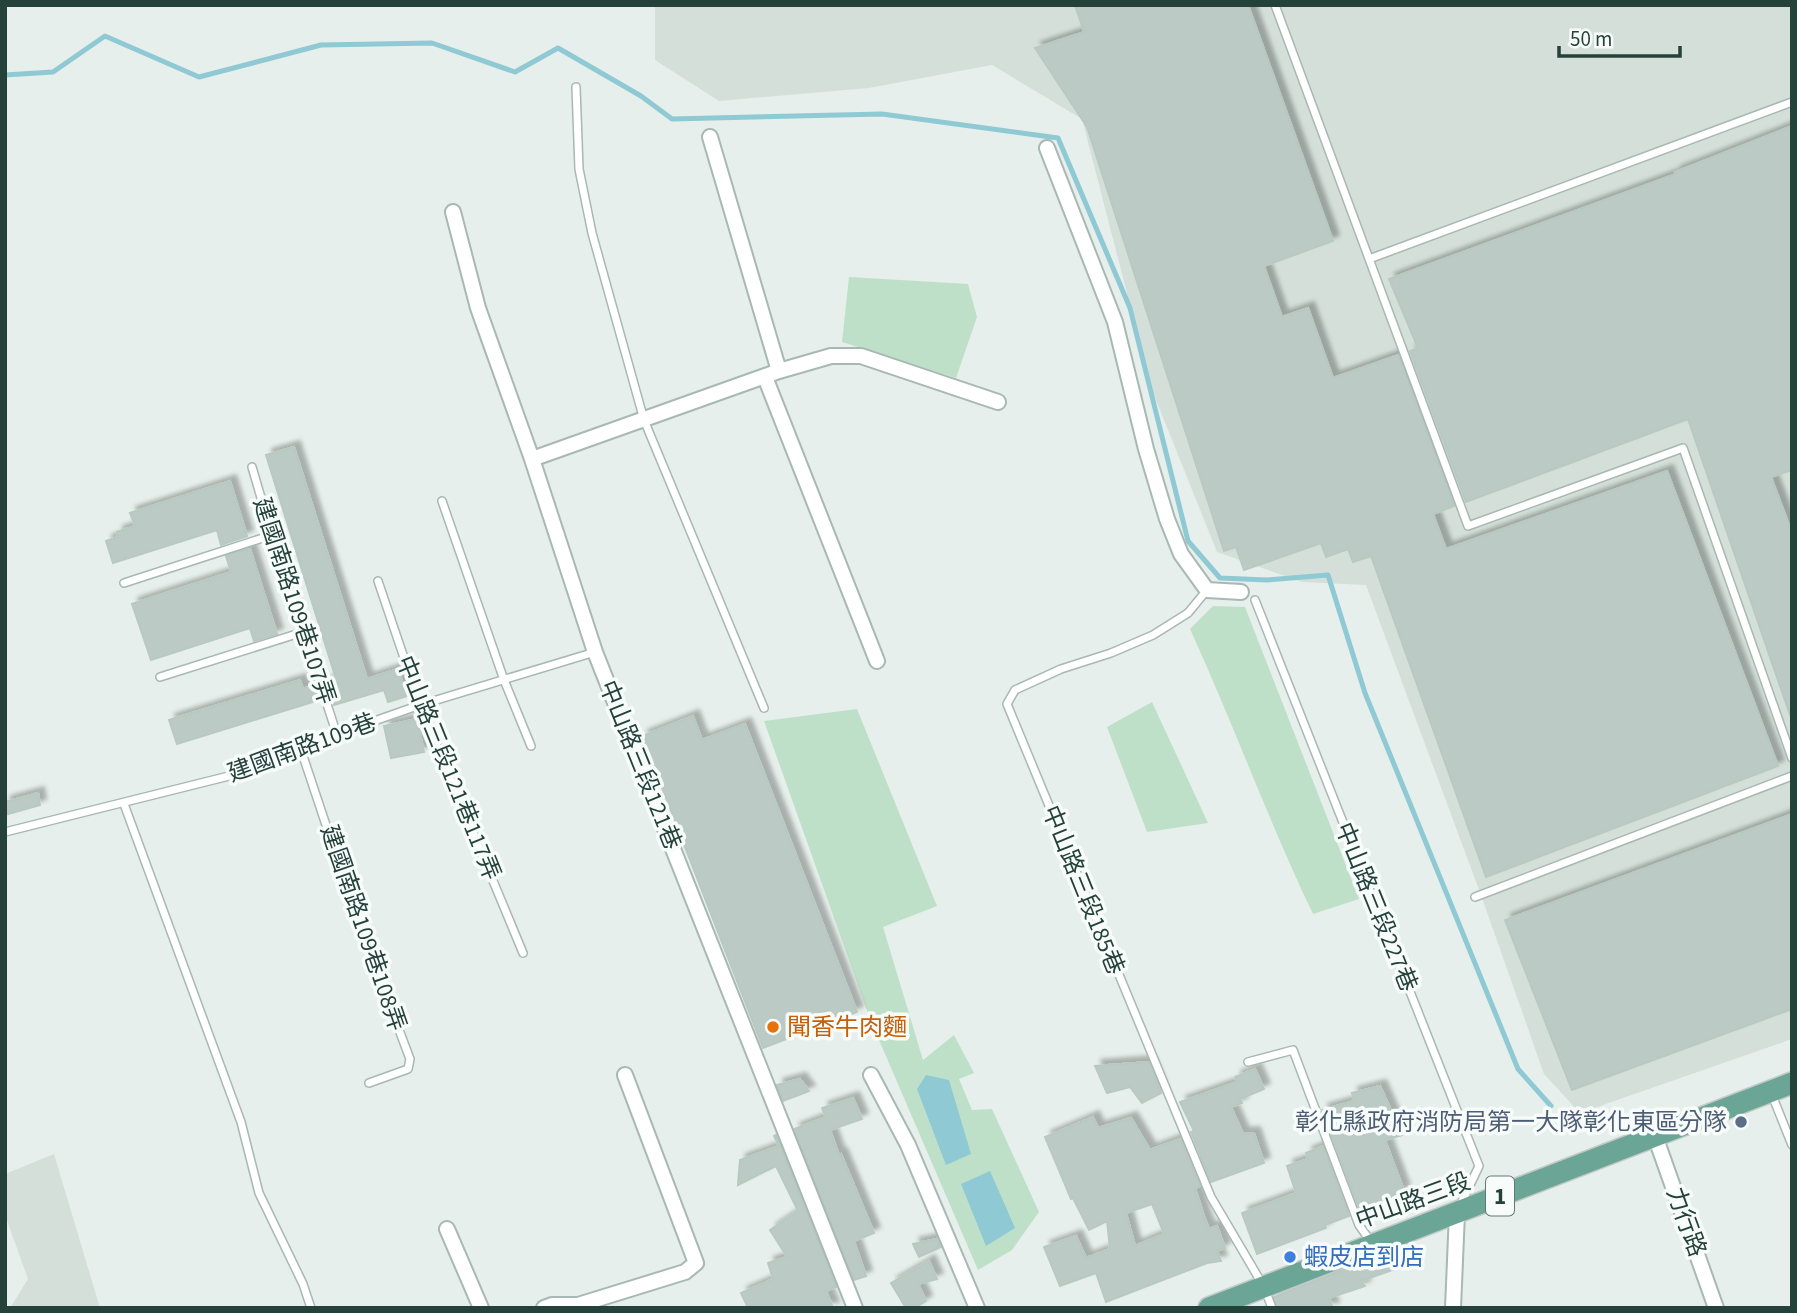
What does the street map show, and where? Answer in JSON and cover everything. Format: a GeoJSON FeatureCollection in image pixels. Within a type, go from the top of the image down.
{"type":"FeatureCollection","features":[{"type":"Feature","properties":{"kind":"main road","name":"中山路三段"},"geometry":{"type":"LineString","coordinates":[[1209,1308],[1792,1083]]}},
{"type":"Feature","properties":{"kind":"street"},"geometry":{"type":"LineString","coordinates":[[710,137],[779,371]]}},
{"type":"Feature","properties":{"kind":"street"},"geometry":{"type":"LineString","coordinates":[[1047,148],[1115,322],[1146,449],[1167,519],[1181,554],[1208,590],[1241,592]]}},
{"type":"Feature","properties":{"kind":"street","name":"中山路三段121巷"},"geometry":{"type":"LineString","coordinates":[[453,212],[478,308],[595,652],[855,1308]]}},
{"type":"Feature","properties":{"kind":"street"},"geometry":{"type":"LineString","coordinates":[[531,459],[779,371],[831,356],[861,356],[998,402]]}},
{"type":"Feature","properties":{"kind":"street"},"geometry":{"type":"LineString","coordinates":[[765,377],[877,661]]}},
{"type":"Feature","properties":{"kind":"street"},"geometry":{"type":"LineString","coordinates":[[544,1308],[552,1304],[579,1306],[685,1272],[696,1263],[625,1074]]}},
{"type":"Feature","properties":{"kind":"street"},"geometry":{"type":"LineString","coordinates":[[871,1074],[908,1145],[977,1308]]}},
{"type":"Feature","properties":{"kind":"street","name":"力行路"},"geometry":{"type":"LineString","coordinates":[[1655,1136],[1716,1308]]}},
{"type":"Feature","properties":{"kind":"street"},"geometry":{"type":"LineString","coordinates":[[1453,1308],[1457,1213]]}},
{"type":"Feature","properties":{"kind":"street"},"geometry":{"type":"LineString","coordinates":[[447,1229],[481,1308]]}},
{"type":"Feature","properties":{"kind":"lane"},"geometry":{"type":"LineString","coordinates":[[1275,5],[1468,526],[1684,449],[1792,758]]}},
{"type":"Feature","properties":{"kind":"lane"},"geometry":{"type":"LineString","coordinates":[[576,87],[579,169],[592,233],[644,420],[764,708]]}},
{"type":"Feature","properties":{"kind":"lane"},"geometry":{"type":"LineString","coordinates":[[1369,260],[1792,102]]}},
{"type":"Feature","properties":{"kind":"lane","name":"建國南路109巷107弄"},"geometry":{"type":"LineString","coordinates":[[253,467],[272,536],[337,735]]}},
{"type":"Feature","properties":{"kind":"lane"},"geometry":{"type":"LineString","coordinates":[[442,501],[504,680],[531,746]]}},
{"type":"Feature","properties":{"kind":"lane"},"geometry":{"type":"LineString","coordinates":[[124,583],[272,536]]}},
{"type":"Feature","properties":{"kind":"lane","name":"中山路三段121巷117弄"},"geometry":{"type":"LineString","coordinates":[[378,581],[420,705],[523,953]]}},
{"type":"Feature","properties":{"kind":"lane","name":"中山路三段185巷"},"geometry":{"type":"LineString","coordinates":[[1208,590],[1188,612],[1153,635],[1111,653],[1061,669],[1015,691],[1007,704],[1211,1197],[1264,1287]]}},
{"type":"Feature","properties":{"kind":"lane","name":"中山路三段227巷"},"geometry":{"type":"LineString","coordinates":[[1255,600],[1479,1166],[1457,1213]]}},
{"type":"Feature","properties":{"kind":"lane"},"geometry":{"type":"LineString","coordinates":[[160,677],[303,632]]}},
{"type":"Feature","properties":{"kind":"lane","name":"建國南路109巷"},"geometry":{"type":"LineString","coordinates":[[5,832],[237,774],[300,747],[420,705],[595,652]]}},
{"type":"Feature","properties":{"kind":"lane","name":"建國南路109巷108弄"},"geometry":{"type":"LineString","coordinates":[[300,747],[357,918],[410,1059],[408,1069],[369,1083]]}},
{"type":"Feature","properties":{"kind":"lane"},"geometry":{"type":"LineString","coordinates":[[1475,897],[1792,776]]}},
{"type":"Feature","properties":{"kind":"lane"},"geometry":{"type":"LineString","coordinates":[[124,804],[241,1122],[259,1193],[303,1284],[311,1308]]}},
{"type":"Feature","properties":{"kind":"lane"},"geometry":{"type":"LineString","coordinates":[[1248,1062],[1293,1050],[1359,1225],[1372,1244]]}},
{"type":"Feature","properties":{"kind":"lane"},"geometry":{"type":"LineString","coordinates":[[1770,1091],[1792,1145]]}},
{"type":"Feature","properties":{"kind":"lane"},"geometry":{"type":"LineString","coordinates":[[1264,1287],[1272,1308]]}},
{"type":"Feature","properties":{"kind":"shaded area"},"geometry":{"type":"Polygon","coordinates":[[[655,5],[1792,5],[1792,1039],[1580,1113],[1544,1074],[1366,585],[1302,582],[1217,552],[1152,390],[1082,119],[992,65],[869,88],[719,101],[655,60],[655,5]]]}},
{"type":"Feature","properties":{"kind":"shaded area"},"geometry":{"type":"Polygon","coordinates":[[[54,1154],[100,1308],[10,1308],[28,1279],[5,1215],[5,1174],[54,1154]]]}},
{"type":"Feature","properties":{"kind":"green space"},"geometry":{"type":"Polygon","coordinates":[[[849,277],[968,284],[977,317],[956,378],[842,342],[849,277]]]}},
{"type":"Feature","properties":{"kind":"green space"},"geometry":{"type":"Polygon","coordinates":[[[1213,606],[1245,607],[1359,899],[1313,914],[1190,629],[1213,606]]]}},
{"type":"Feature","properties":{"kind":"green space"},"geometry":{"type":"Polygon","coordinates":[[[1152,702],[1208,823],[1147,832],[1107,727],[1152,702]]]}},
{"type":"Feature","properties":{"kind":"green space"},"geometry":{"type":"Polygon","coordinates":[[[857,709],[937,906],[883,927],[923,1060],[954,1035],[974,1073],[959,1079],[972,1110],[992,1109],[1039,1212],[1012,1250],[978,1270],[870,1019],[764,721],[857,709]]]}},
{"type":"Feature","properties":{"kind":"water"},"geometry":{"type":"Polygon","coordinates":[[[926,1075],[949,1080],[971,1154],[946,1165],[917,1089],[926,1075]]]}},
{"type":"Feature","properties":{"kind":"water"},"geometry":{"type":"Polygon","coordinates":[[[990,1171],[1015,1228],[986,1246],[961,1184],[990,1171]]]}},
{"type":"Feature","properties":{"kind":"building"},"geometry":{"type":"Polygon","coordinates":[[[1075,5],[1248,5],[1333,241],[1264,266],[1282,317],[1308,308],[1333,378],[1398,355],[1454,506],[1433,514],[1446,549],[1667,471],[1778,766],[1486,877],[1371,556],[1353,562],[1348,549],[1326,557],[1321,543],[1244,570],[1236,547],[1224,551],[1087,127],[1035,48],[1084,32],[1075,5]]]}},
{"type":"Feature","properties":{"kind":"building"},"geometry":{"type":"Polygon","coordinates":[[[1792,126],[1792,470],[1771,477],[1792,533],[1790,715],[1688,419],[1466,502],[1410,351],[1418,348],[1389,279],[1676,174],[1675,172],[1792,126]]]}},
{"type":"Feature","properties":{"kind":"building"},"geometry":{"type":"Polygon","coordinates":[[[294,447],[367,679],[398,669],[407,696],[388,702],[384,690],[334,705],[326,682],[336,679],[266,455],[294,447]]]}},
{"type":"Feature","properties":{"kind":"building"},"geometry":{"type":"Polygon","coordinates":[[[230,481],[247,536],[221,545],[217,530],[113,563],[106,541],[118,537],[117,532],[135,526],[130,513],[230,481]]]}},
{"type":"Feature","properties":{"kind":"building"},"geometry":{"type":"Polygon","coordinates":[[[250,549],[277,634],[254,641],[250,628],[151,660],[132,604],[231,572],[226,556],[250,549]]]}},
{"type":"Feature","properties":{"kind":"building"},"geometry":{"type":"Polygon","coordinates":[[[300,680],[303,689],[314,685],[319,700],[177,744],[169,720],[300,680]]]}},
{"type":"Feature","properties":{"kind":"building"},"geometry":{"type":"Polygon","coordinates":[[[693,716],[702,740],[745,724],[857,1012],[763,1048],[642,736],[693,716]]]}},
{"type":"Feature","properties":{"kind":"building"},"geometry":{"type":"Polygon","coordinates":[[[417,719],[424,752],[391,758],[384,726],[417,719]]]}},
{"type":"Feature","properties":{"kind":"building"},"geometry":{"type":"Polygon","coordinates":[[[38,793],[40,805],[5,815],[5,802],[38,793]]]}},
{"type":"Feature","properties":{"kind":"building"},"geometry":{"type":"Polygon","coordinates":[[[1792,814],[1792,1009],[1572,1090],[1505,920],[1792,814]]]}},
{"type":"Feature","properties":{"kind":"building"},"geometry":{"type":"Polygon","coordinates":[[[1149,1062],[1161,1093],[1142,1103],[1130,1087],[1107,1093],[1095,1066],[1149,1062]]]}},
{"type":"Feature","properties":{"kind":"building"},"geometry":{"type":"Polygon","coordinates":[[[1255,1069],[1264,1089],[1240,1099],[1242,1103],[1231,1107],[1243,1134],[1254,1133],[1264,1163],[1211,1182],[1191,1132],[1194,1131],[1180,1102],[1237,1082],[1235,1077],[1255,1069]]]}},
{"type":"Feature","properties":{"kind":"building"},"geometry":{"type":"Polygon","coordinates":[[[800,1079],[809,1091],[783,1101],[777,1085],[800,1079]]]}},
{"type":"Feature","properties":{"kind":"building"},"geometry":{"type":"Polygon","coordinates":[[[1380,1086],[1402,1135],[1385,1140],[1404,1191],[1384,1201],[1359,1208],[1322,1110],[1354,1101],[1352,1093],[1380,1086]]]}},
{"type":"Feature","properties":{"kind":"building"},"geometry":{"type":"Polygon","coordinates":[[[853,1098],[862,1119],[830,1130],[874,1233],[854,1241],[866,1276],[854,1280],[794,1129],[826,1117],[822,1108],[853,1098]]]}},
{"type":"Feature","properties":{"kind":"building"},"geometry":{"type":"Polygon","coordinates":[[[1093,1117],[1098,1128],[1131,1118],[1150,1150],[1180,1139],[1200,1186],[1195,1188],[1209,1229],[1217,1226],[1225,1248],[1217,1251],[1221,1261],[1207,1263],[1106,1302],[1096,1273],[1060,1286],[1044,1247],[1076,1236],[1086,1258],[1110,1249],[1107,1221],[1089,1230],[1073,1198],[1071,1199],[1045,1137],[1093,1117]],[[1152,1204],[1126,1213],[1135,1246],[1164,1234],[1152,1204]]]}},
{"type":"Feature","properties":{"kind":"building"},"geometry":{"type":"Polygon","coordinates":[[[776,1135],[836,1287],[826,1291],[833,1308],[748,1308],[741,1293],[773,1279],[768,1263],[787,1257],[770,1230],[798,1211],[776,1166],[738,1185],[740,1160],[779,1146],[774,1136],[776,1135]]]}},
{"type":"Feature","properties":{"kind":"building"},"geometry":{"type":"Polygon","coordinates":[[[1323,1146],[1349,1216],[1325,1225],[1326,1228],[1257,1254],[1242,1213],[1296,1193],[1287,1166],[1308,1159],[1306,1153],[1323,1146]]]}},
{"type":"Feature","properties":{"kind":"building"},"geometry":{"type":"Polygon","coordinates":[[[937,1239],[941,1247],[919,1257],[913,1244],[937,1239]]]}},
{"type":"Feature","properties":{"kind":"building"},"geometry":{"type":"Polygon","coordinates":[[[1393,1251],[1398,1268],[1361,1281],[1365,1286],[1329,1298],[1333,1308],[1278,1308],[1274,1297],[1393,1251]]]}},
{"type":"Feature","properties":{"kind":"building"},"geometry":{"type":"Polygon","coordinates":[[[929,1261],[937,1279],[918,1284],[926,1301],[914,1308],[906,1308],[891,1283],[929,1261]]]}},
{"type":"Feature","properties":{"kind":"waterway"},"geometry":{"type":"LineString","coordinates":[[5,75],[53,72],[105,36],[199,77],[321,45],[432,43],[515,72],[558,48],[641,96],[672,119],[882,114],[1058,138],[1130,308],[1188,541],[1220,578],[1267,580],[1328,575],[1365,693],[1518,1069],[1551,1106]]}},
{"type":"Feature","properties":{"kind":"place","name":"聞香牛肉麵"},"geometry":{"type":"Point","coordinates":[773,1027]}},
{"type":"Feature","properties":{"kind":"place","name":"彰化縣政府消防局第一大隊彰化東區分隊"},"geometry":{"type":"Point","coordinates":[1741,1122]}},
{"type":"Feature","properties":{"kind":"place","name":"蝦皮店到店"},"geometry":{"type":"Point","coordinates":[1290,1257]}}]}
